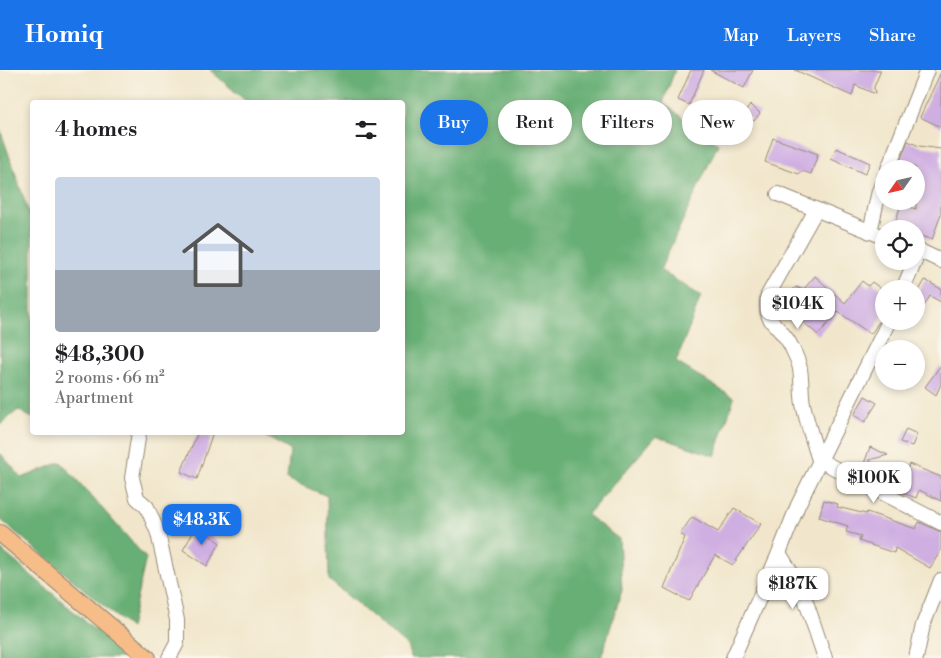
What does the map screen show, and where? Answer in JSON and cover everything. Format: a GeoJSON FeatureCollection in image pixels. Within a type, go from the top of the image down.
{"type":"FeatureCollection","features":[{"type":"Feature","properties":{"kind":"main road"},"geometry":{"type":"LineString","coordinates":[[0,533],[148,658]]}},
{"type":"Feature","properties":{"kind":"street"},"geometry":{"type":"LineString","coordinates":[[892,160],[927,70]]}},
{"type":"Feature","properties":{"kind":"street"},"geometry":{"type":"LineString","coordinates":[[778,194],[875,234]]}},
{"type":"Feature","properties":{"kind":"street"},"geometry":{"type":"LineString","coordinates":[[870,232],[875,209]]}},
{"type":"Feature","properties":{"kind":"street"},"geometry":{"type":"LineString","coordinates":[[816,210],[768,295],[766,308],[769,320],[783,333],[791,346],[800,368],[803,402],[819,460],[941,524]]}},
{"type":"Feature","properties":{"kind":"street"},"geometry":{"type":"LineString","coordinates":[[925,257],[941,261]]}},
{"type":"Feature","properties":{"kind":"street"},"geometry":{"type":"LineString","coordinates":[[733,658],[798,505],[884,330]]}},
{"type":"Feature","properties":{"kind":"street"},"geometry":{"type":"LineString","coordinates":[[139,435],[132,478],[137,498],[147,508],[158,533],[177,620],[177,644],[169,658]]}},
{"type":"Feature","properties":{"kind":"street"},"geometry":{"type":"LineString","coordinates":[[779,552],[802,590],[825,658]]}},
{"type":"Feature","properties":{"kind":"street"},"geometry":{"type":"LineString","coordinates":[[916,658],[923,625],[941,580]]}},
{"type":"Feature","properties":{"kind":"green space"},"geometry":{"type":"Polygon","coordinates":[[[210,70],[675,70],[664,100],[582,100],[582,145],[672,145],[672,110],[682,117],[682,145],[718,145],[660,270],[701,296],[676,362],[734,398],[715,456],[656,436],[587,515],[619,539],[622,590],[601,658],[411,658],[407,646],[329,580],[327,496],[287,479],[290,450],[263,435],[405,435],[405,100],[245,100],[210,70]]]}},
{"type":"Feature","properties":{"kind":"green space"},"geometry":{"type":"Polygon","coordinates":[[[0,129],[30,216],[30,417],[18,410],[0,425],[0,129]]]}},
{"type":"Feature","properties":{"kind":"green space"},"geometry":{"type":"Polygon","coordinates":[[[0,453],[22,478],[61,462],[146,558],[130,628],[0,519],[0,453]]]}},
{"type":"Feature","properties":{"kind":"green space"},"geometry":{"type":"Polygon","coordinates":[[[0,549],[124,654],[121,658],[0,658],[0,549]]]}},
{"type":"Feature","properties":{"kind":"building"},"geometry":{"type":"Polygon","coordinates":[[[691,70],[704,70],[691,100],[682,100],[682,102],[678,100],[691,70]]]}},
{"type":"Feature","properties":{"kind":"building"},"geometry":{"type":"Polygon","coordinates":[[[710,70],[753,70],[744,88],[710,70]]]}},
{"type":"Feature","properties":{"kind":"building"},"geometry":{"type":"Polygon","coordinates":[[[795,70],[881,70],[874,87],[875,94],[855,85],[852,96],[795,70]]]}},
{"type":"Feature","properties":{"kind":"building"},"geometry":{"type":"Polygon","coordinates":[[[941,72],[941,127],[920,117],[941,72]]]}},
{"type":"Feature","properties":{"kind":"building"},"geometry":{"type":"Polygon","coordinates":[[[753,107],[760,113],[753,120],[753,107]]]}},
{"type":"Feature","properties":{"kind":"building"},"geometry":{"type":"Polygon","coordinates":[[[773,138],[818,154],[811,174],[802,171],[799,174],[765,162],[773,138]]]}},
{"type":"Feature","properties":{"kind":"building"},"geometry":{"type":"Polygon","coordinates":[[[908,141],[919,146],[941,149],[941,214],[932,240],[925,237],[925,220],[896,220],[899,210],[925,210],[925,160],[900,160],[908,141]]]}},
{"type":"Feature","properties":{"kind":"building"},"geometry":{"type":"Polygon","coordinates":[[[836,148],[870,163],[865,174],[831,159],[836,148]]]}},
{"type":"Feature","properties":{"kind":"building"},"geometry":{"type":"Polygon","coordinates":[[[815,276],[845,303],[862,281],[868,286],[872,282],[875,284],[875,328],[871,334],[838,312],[818,335],[795,315],[795,307],[785,298],[796,287],[803,290],[815,276]]]}},
{"type":"Feature","properties":{"kind":"building"},"geometry":{"type":"Polygon","coordinates":[[[925,280],[941,289],[941,302],[930,296],[925,304],[925,280]]]}},
{"type":"Feature","properties":{"kind":"building"},"geometry":{"type":"Polygon","coordinates":[[[941,365],[941,384],[936,395],[925,387],[941,365]]]}},
{"type":"Feature","properties":{"kind":"building"},"geometry":{"type":"Polygon","coordinates":[[[865,396],[877,403],[865,422],[854,415],[865,396]]]}},
{"type":"Feature","properties":{"kind":"building"},"geometry":{"type":"Polygon","coordinates":[[[906,429],[917,434],[912,446],[900,442],[906,429]]]}},
{"type":"Feature","properties":{"kind":"building"},"geometry":{"type":"Polygon","coordinates":[[[197,435],[212,435],[197,479],[181,472],[197,435]]]}},
{"type":"Feature","properties":{"kind":"building"},"geometry":{"type":"Polygon","coordinates":[[[870,447],[888,455],[869,460],[879,470],[876,479],[861,472],[870,447]]]}},
{"type":"Feature","properties":{"kind":"building"},"geometry":{"type":"Polygon","coordinates":[[[909,464],[941,477],[941,501],[919,490],[916,498],[898,491],[909,464]]]}},
{"type":"Feature","properties":{"kind":"building"},"geometry":{"type":"Polygon","coordinates":[[[824,500],[838,504],[837,507],[866,514],[867,512],[916,529],[919,522],[941,532],[941,550],[930,568],[895,548],[894,553],[859,541],[861,536],[846,532],[848,526],[819,517],[824,500]]]}},
{"type":"Feature","properties":{"kind":"building"},"geometry":{"type":"Polygon","coordinates":[[[734,508],[761,524],[733,565],[715,555],[689,601],[664,588],[685,537],[680,534],[692,517],[718,532],[734,508]]]}},
{"type":"Feature","properties":{"kind":"building"},"geometry":{"type":"Polygon","coordinates":[[[197,526],[220,543],[207,566],[183,550],[197,526]]]}}]}
